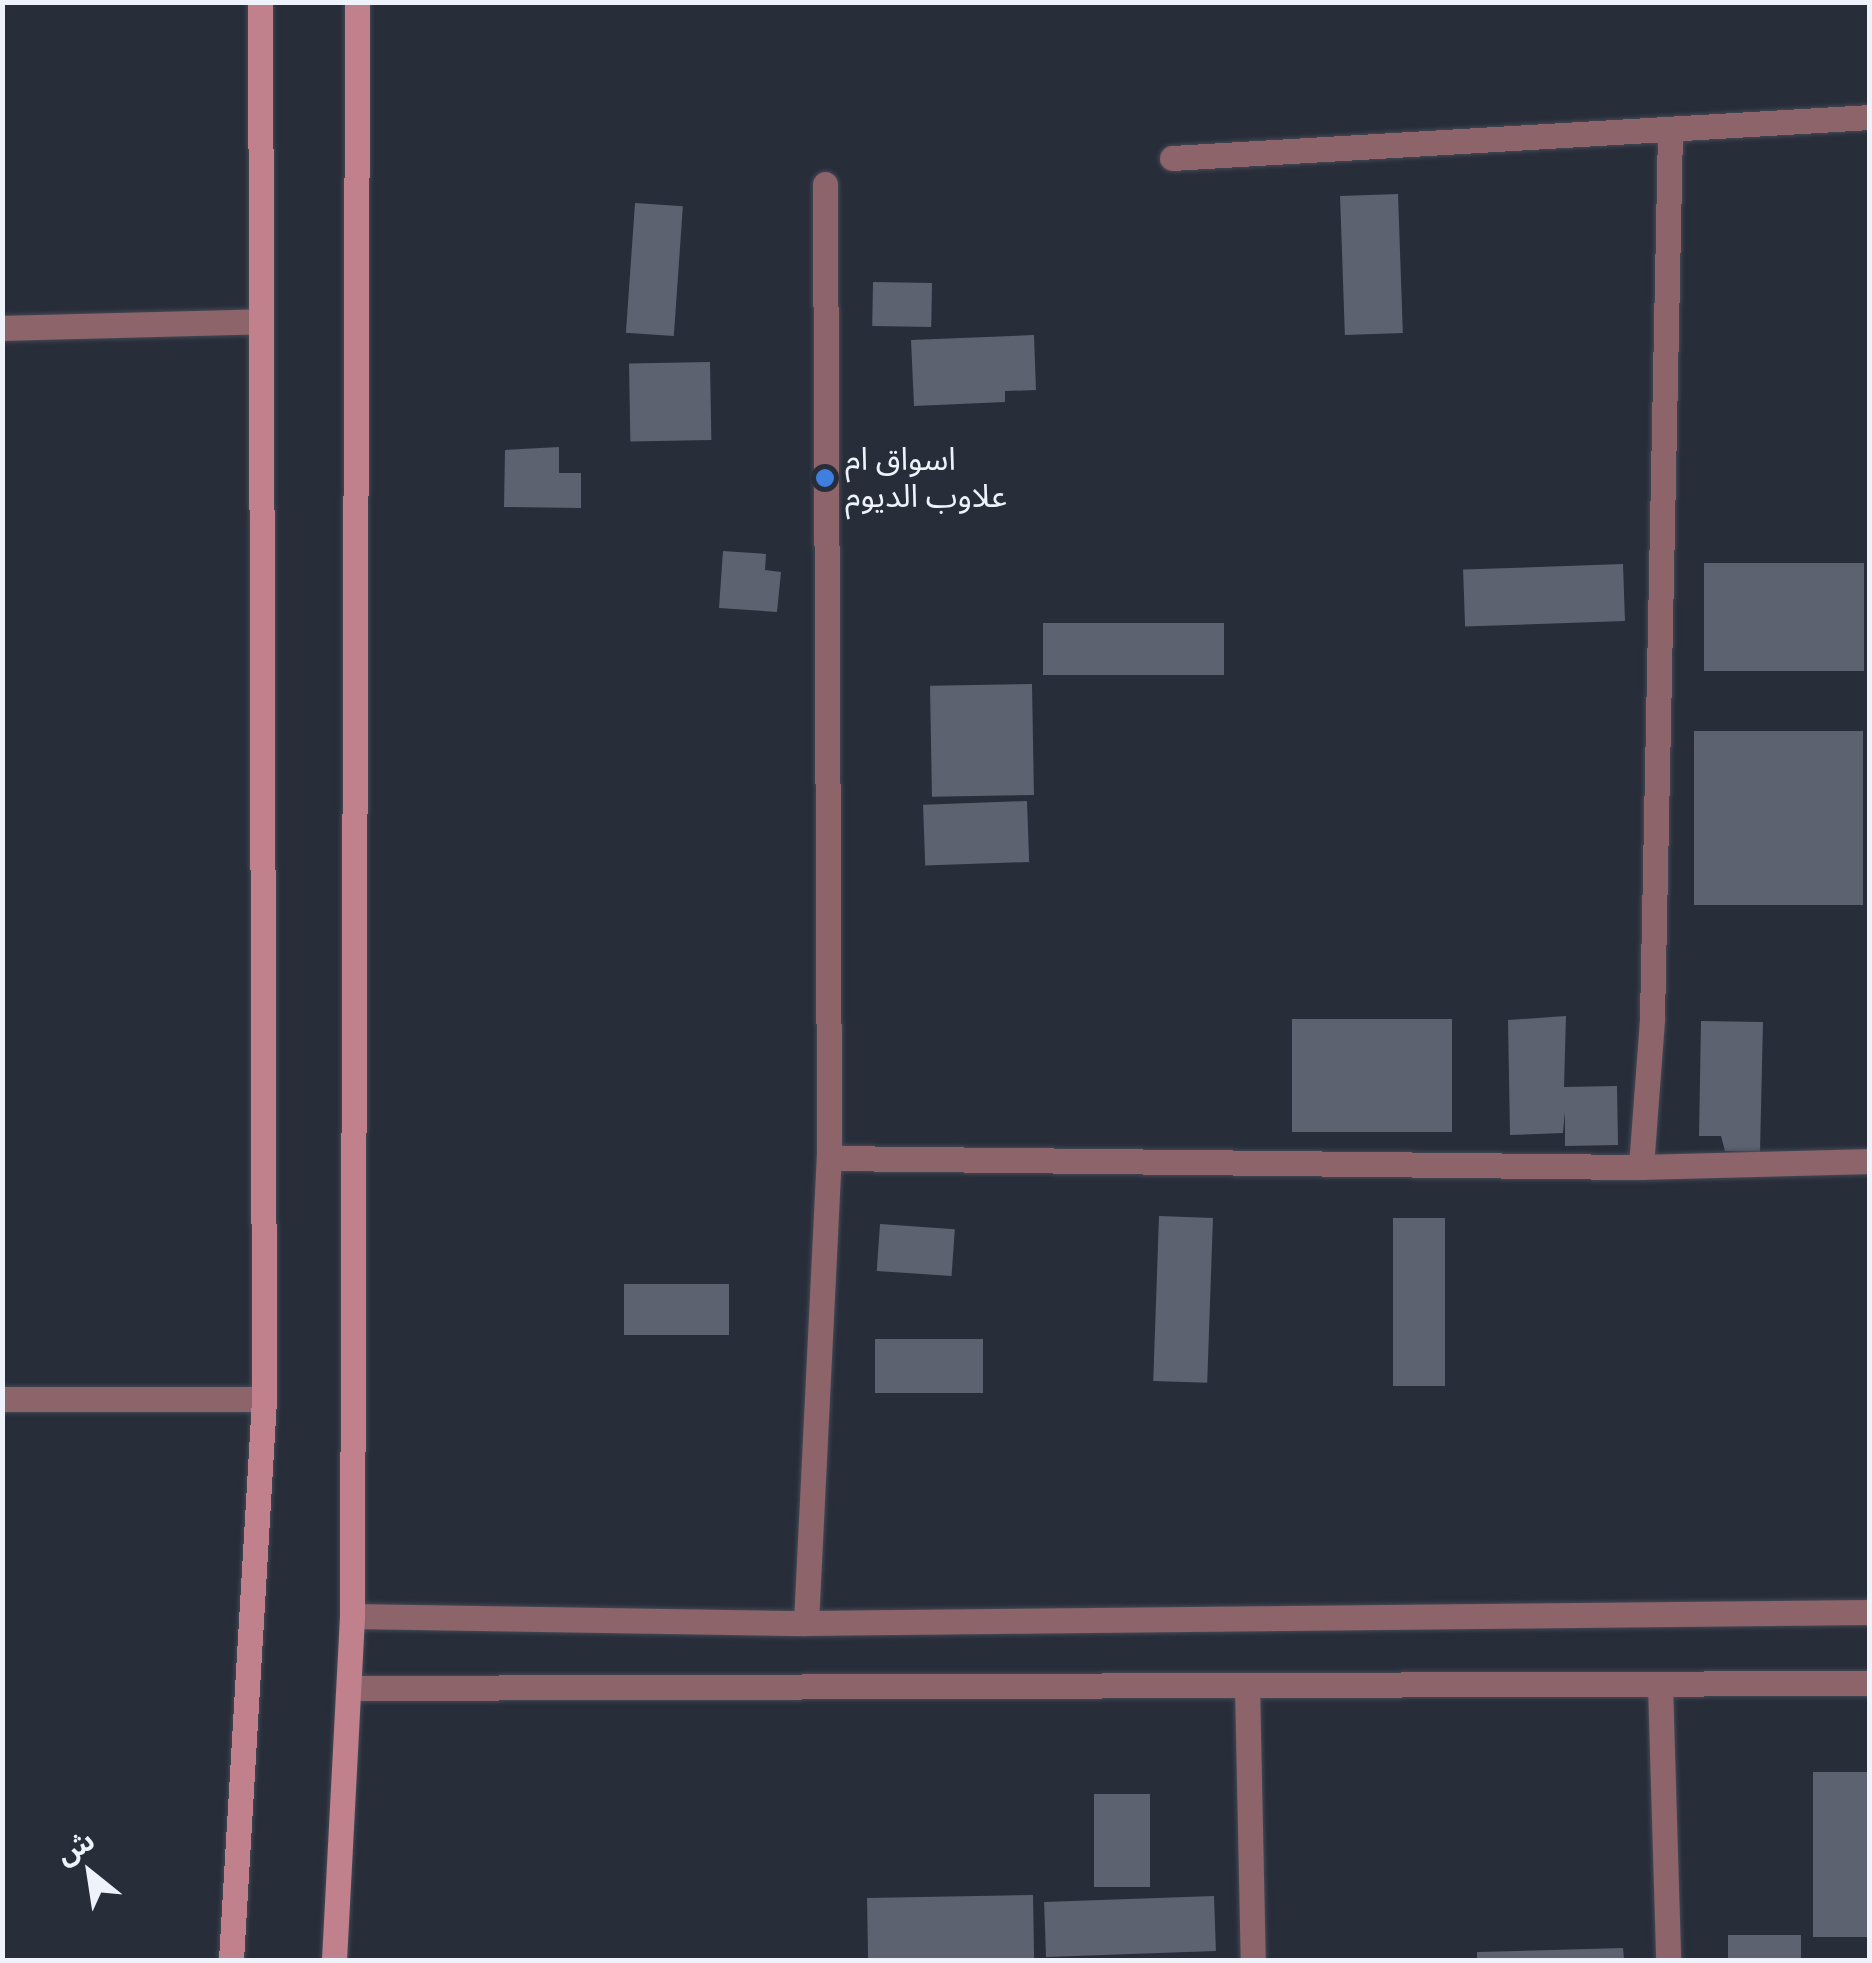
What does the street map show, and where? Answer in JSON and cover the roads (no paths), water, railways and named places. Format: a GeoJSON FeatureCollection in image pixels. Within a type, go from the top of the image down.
{"type":"FeatureCollection","features":[{"type":"Feature","properties":{"kind":"main road"},"geometry":{"type":"LineString","coordinates":[[232,1960],[264,1399],[260,2]]}},
{"type":"Feature","properties":{"kind":"main road"},"geometry":{"type":"LineString","coordinates":[[334,1960],[352,1616],[358,2]]}},
{"type":"Feature","properties":{"kind":"street"},"geometry":{"type":"LineString","coordinates":[[1172,158],[1870,118]]}},
{"type":"Feature","properties":{"kind":"street"},"geometry":{"type":"LineString","coordinates":[[1641,1167],[1652,1020],[1670,130]]}},
{"type":"Feature","properties":{"kind":"street"},"geometry":{"type":"LineString","coordinates":[[806,1622],[829,1158],[825,184]]}},
{"type":"Feature","properties":{"kind":"street"},"geometry":{"type":"LineString","coordinates":[[2,328],[260,321]]}},
{"type":"Feature","properties":{"kind":"street"},"geometry":{"type":"LineString","coordinates":[[829,1158],[1641,1167],[1870,1161]]}},
{"type":"Feature","properties":{"kind":"street"},"geometry":{"type":"LineString","coordinates":[[2,1399],[264,1399]]}},
{"type":"Feature","properties":{"kind":"street"},"geometry":{"type":"LineString","coordinates":[[352,1616],[806,1622],[1870,1612]]}},
{"type":"Feature","properties":{"kind":"street"},"geometry":{"type":"LineString","coordinates":[[350,1688],[1870,1683]]}},
{"type":"Feature","properties":{"kind":"street"},"geometry":{"type":"LineString","coordinates":[[1247,1684],[1253,1960]]}},
{"type":"Feature","properties":{"kind":"street"},"geometry":{"type":"LineString","coordinates":[[1660,1684],[1668,1960]]}},
{"type":"Feature","properties":{"kind":"place","name":"اسواق ام علاوب الديوم"},"geometry":{"type":"Point","coordinates":[825,478]}}]}
